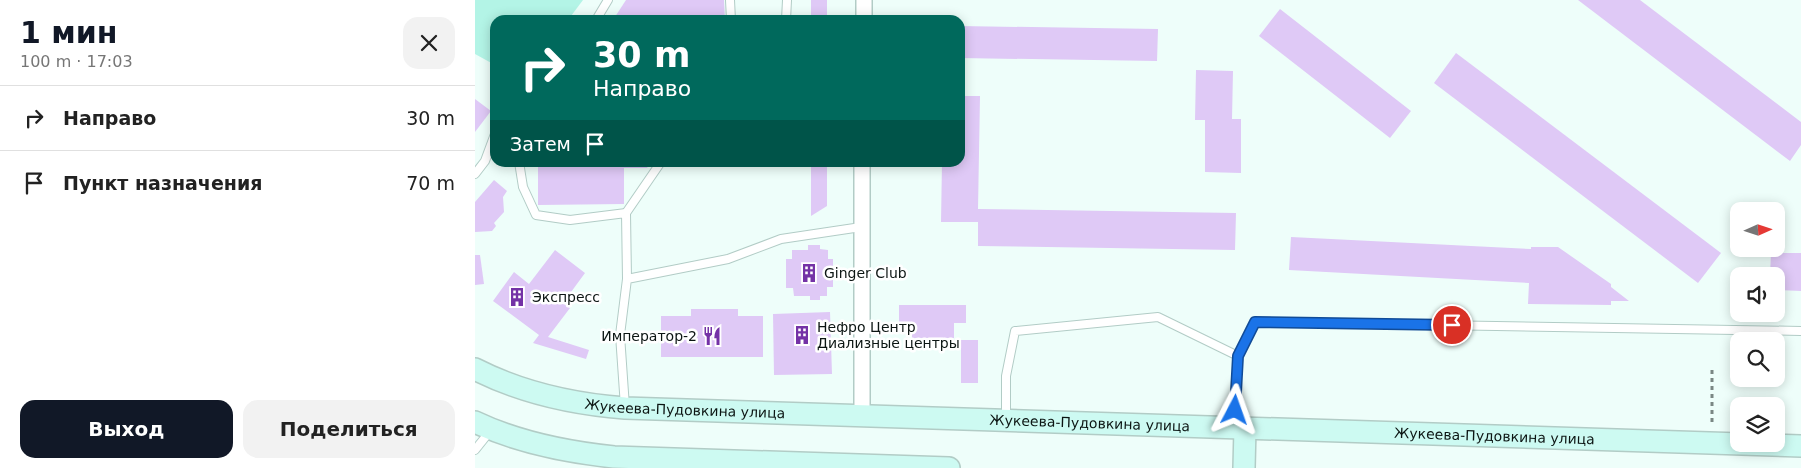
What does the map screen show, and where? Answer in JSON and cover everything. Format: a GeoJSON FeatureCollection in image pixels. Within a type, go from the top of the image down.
{"type":"FeatureCollection","features":[{"type":"Feature","properties":{"kind":"main road","name":"Жукеева-Пудовкина улица"},"geometry":{"type":"LineString","coordinates":[[477,377],[585,405],[625,408],[1712,445],[1801,446]]}},
{"type":"Feature","properties":{"kind":"main road"},"geometry":{"type":"LineString","coordinates":[[483,426],[534,444],[571,453],[614,457],[949,468]]}},
{"type":"Feature","properties":{"kind":"main road"},"geometry":{"type":"LineString","coordinates":[[1239,428],[1244,468]]}},
{"type":"Feature","properties":{"kind":"street"},"geometry":{"type":"LineString","coordinates":[[864,0],[864,15]]}},
{"type":"Feature","properties":{"kind":"street"},"geometry":{"type":"LineString","coordinates":[[862,167],[862,415]]}},
{"type":"Feature","properties":{"kind":"lane"},"geometry":{"type":"LineString","coordinates":[[599,15],[609,0]]}},
{"type":"Feature","properties":{"kind":"lane"},"geometry":{"type":"LineString","coordinates":[[730,0],[731,15]]}},
{"type":"Feature","properties":{"kind":"lane"},"geometry":{"type":"LineString","coordinates":[[787,0],[787,15]]}},
{"type":"Feature","properties":{"kind":"lane"},"geometry":{"type":"LineString","coordinates":[[475,174],[485,161],[490,148]]}},
{"type":"Feature","properties":{"kind":"lane"},"geometry":{"type":"LineString","coordinates":[[520,167],[523,187],[536,215],[570,220],[626,213]]}},
{"type":"Feature","properties":{"kind":"lane"},"geometry":{"type":"LineString","coordinates":[[625,408],[620,335],[627,279],[626,213],[658,167]]}},
{"type":"Feature","properties":{"kind":"lane"},"geometry":{"type":"LineString","coordinates":[[627,279],[728,260],[781,239],[861,227]]}},
{"type":"Feature","properties":{"kind":"lane"},"geometry":{"type":"LineString","coordinates":[[1006,420],[1006,376],[1015,331],[1158,317],[1238,356]]}},
{"type":"Feature","properties":{"kind":"lane"},"geometry":{"type":"LineString","coordinates":[[1239,428],[1238,356],[1255,322],[1801,331]]}},
{"type":"Feature","properties":{"kind":"lane"},"geometry":{"type":"LineString","coordinates":[[475,450],[483,426]]}},
{"type":"Feature","properties":{"kind":"path"},"geometry":{"type":"LineString","coordinates":[[1712,370],[1712,445]]}},
{"type":"Feature","properties":{"kind":"green space"},"geometry":{"type":"Polygon","coordinates":[[[475,0],[583,0],[572,15],[490,15],[490,62],[475,54],[475,0]]]}},
{"type":"Feature","properties":{"kind":"building"},"geometry":{"type":"Polygon","coordinates":[[[626,0],[724,0],[725,15],[616,15],[626,0]]]}},
{"type":"Feature","properties":{"kind":"building"},"geometry":{"type":"Polygon","coordinates":[[[811,0],[827,0],[827,15],[811,15],[811,0]]]}},
{"type":"Feature","properties":{"kind":"building"},"geometry":{"type":"Polygon","coordinates":[[[1578,0],[1640,0],[1801,122],[1801,145],[1790,161],[1578,0]]]}},
{"type":"Feature","properties":{"kind":"building"},"geometry":{"type":"Polygon","coordinates":[[[1280,9],[1411,111],[1390,138],[1259,36],[1280,9]]]}},
{"type":"Feature","properties":{"kind":"building"},"geometry":{"type":"Polygon","coordinates":[[[965,26],[1158,29],[1157,61],[965,58],[965,26]]]}},
{"type":"Feature","properties":{"kind":"building"},"geometry":{"type":"Polygon","coordinates":[[[1456,53],[1721,253],[1698,283],[1434,83],[1456,53]]]}},
{"type":"Feature","properties":{"kind":"building"},"geometry":{"type":"Polygon","coordinates":[[[1196,70],[1233,71],[1232,119],[1241,119],[1241,173],[1205,172],[1205,120],[1195,120],[1196,70]]]}},
{"type":"Feature","properties":{"kind":"building"},"geometry":{"type":"Polygon","coordinates":[[[965,96],[980,96],[978,209],[1236,213],[1235,250],[978,246],[978,222],[941,222],[942,167],[965,167],[965,96]]]}},
{"type":"Feature","properties":{"kind":"building"},"geometry":{"type":"Polygon","coordinates":[[[475,99],[490,110],[490,112],[475,132],[475,99]]]}},
{"type":"Feature","properties":{"kind":"building"},"geometry":{"type":"Polygon","coordinates":[[[538,167],[648,167],[624,168],[624,204],[538,205],[538,167]]]}},
{"type":"Feature","properties":{"kind":"building"},"geometry":{"type":"Polygon","coordinates":[[[811,167],[827,167],[827,206],[811,216],[811,167]]]}},
{"type":"Feature","properties":{"kind":"building"},"geometry":{"type":"Polygon","coordinates":[[[494,180],[507,191],[503,197],[504,212],[494,223],[496,226],[492,231],[475,232],[475,202],[494,180]]]}},
{"type":"Feature","properties":{"kind":"building"},"geometry":{"type":"Polygon","coordinates":[[[1291,237],[1531,249],[1531,247],[1558,247],[1611,284],[1611,287],[1629,301],[1611,301],[1611,305],[1528,304],[1529,283],[1289,270],[1291,237]]]}},
{"type":"Feature","properties":{"kind":"building","name":"Ginger Club"},"geometry":{"type":"Polygon","coordinates":[[[808,245],[820,245],[820,249],[828,250],[828,259],[833,259],[833,287],[827,287],[827,296],[820,296],[820,300],[810,300],[810,296],[794,296],[793,288],[786,288],[786,259],[792,259],[792,250],[808,250],[808,245]]]}},
{"type":"Feature","properties":{"kind":"building"},"geometry":{"type":"Polygon","coordinates":[[[555,250],[585,273],[563,303],[570,308],[548,337],[589,350],[586,359],[533,343],[539,335],[493,301],[514,272],[529,284],[555,250]]]}},
{"type":"Feature","properties":{"kind":"building"},"geometry":{"type":"Polygon","coordinates":[[[1785,253],[1801,253],[1801,291],[1785,290],[1785,267],[1770,267],[1771,258],[1785,258],[1785,253]]]}},
{"type":"Feature","properties":{"kind":"building"},"geometry":{"type":"Polygon","coordinates":[[[475,255],[480,255],[484,284],[475,285],[475,255]]]}},
{"type":"Feature","properties":{"kind":"building"},"geometry":{"type":"Polygon","coordinates":[[[899,305],[966,305],[966,323],[954,323],[954,338],[912,338],[912,323],[899,323],[899,305]]]}},
{"type":"Feature","properties":{"kind":"building","name":"Император-2"},"geometry":{"type":"Polygon","coordinates":[[[691,309],[738,309],[738,316],[763,316],[763,357],[661,357],[661,316],[691,316],[691,309]]]}},
{"type":"Feature","properties":{"kind":"building","name":"Нефро Центр Диализные центры"},"geometry":{"type":"Polygon","coordinates":[[[830,312],[832,374],[774,375],[773,314],[830,312]]]}},
{"type":"Feature","properties":{"kind":"building"},"geometry":{"type":"Polygon","coordinates":[[[961,340],[978,340],[978,383],[961,383],[961,340]]]}},
{"type":"Feature","properties":{"kind":"place","name":"Ginger Club"},"geometry":{"type":"Point","coordinates":[809,273]}},
{"type":"Feature","properties":{"kind":"place","name":"Экспресс"},"geometry":{"type":"Point","coordinates":[517,297]}},
{"type":"Feature","properties":{"kind":"place","name":"Нефро Центр Диализные центры"},"geometry":{"type":"Point","coordinates":[802,335]}},
{"type":"Feature","properties":{"kind":"place","name":"Император-2"},"geometry":{"type":"Point","coordinates":[712,336]}},
{"type":"Feature","properties":{"kind":"route"},"geometry":{"type":"LineString","coordinates":[[1235,410],[1238,356],[1255,322],[1452,325]]}}]}
